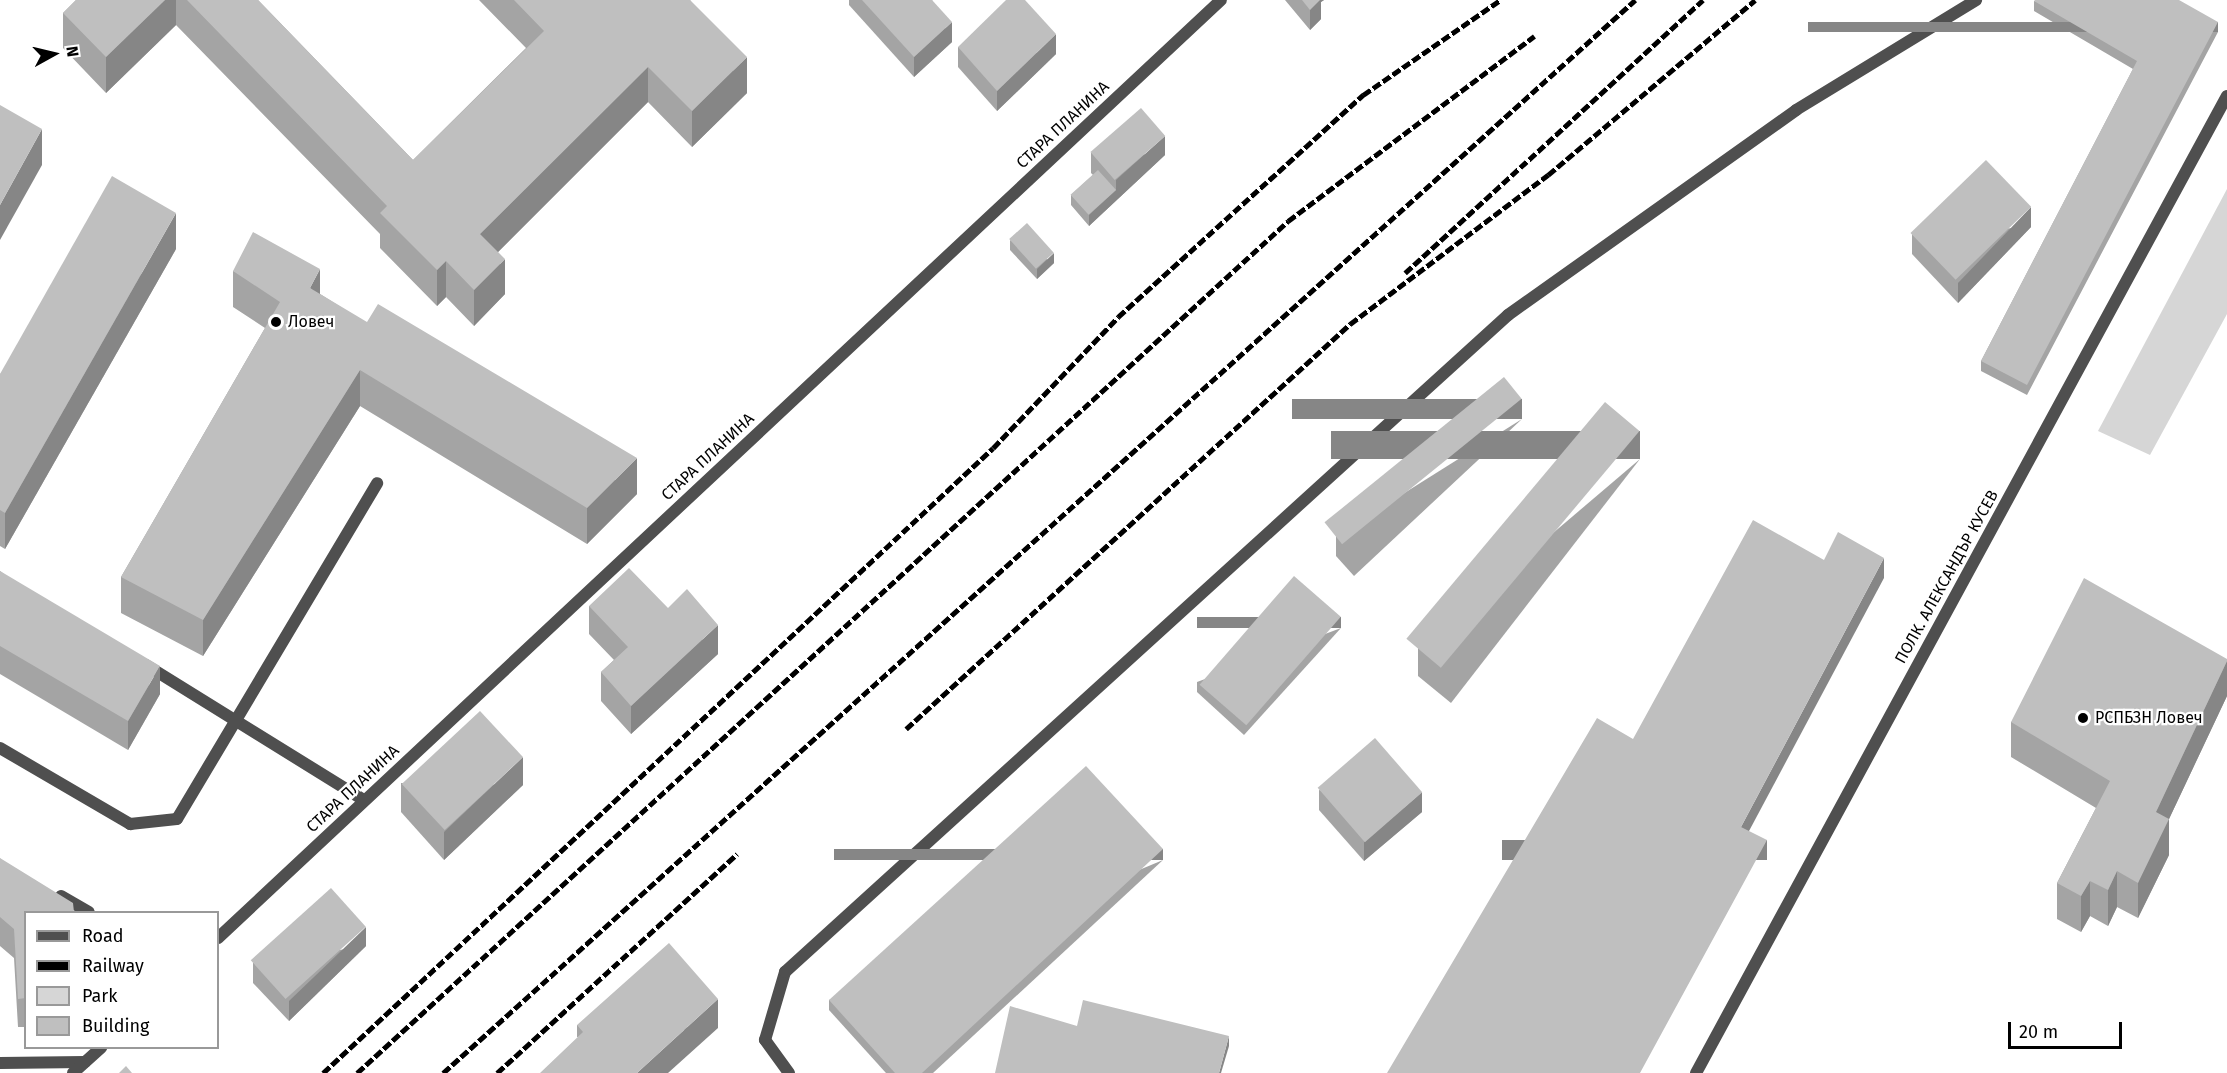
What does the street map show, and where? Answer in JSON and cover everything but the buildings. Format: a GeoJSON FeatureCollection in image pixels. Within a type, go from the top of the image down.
{"type":"FeatureCollection","features":[{"type":"Feature","properties":{"kind":"street","name":"СТАРА ПЛАНИНА"},"geometry":{"type":"LineString","coordinates":[[219,937],[1221,0]]}},
{"type":"Feature","properties":{"kind":"street"},"geometry":{"type":"LineString","coordinates":[[789,1073],[765,1040],[784,972],[1508,315],[1796,110],[1976,0]]}},
{"type":"Feature","properties":{"kind":"street","name":"ПОЛК. АЛЕКСАНДЪР КУСЕВ"},"geometry":{"type":"LineString","coordinates":[[1696,1073],[2227,96]]}},
{"type":"Feature","properties":{"kind":"street"},"geometry":{"type":"LineString","coordinates":[[0,748],[130,824],[177,819],[377,483]]}},
{"type":"Feature","properties":{"kind":"street"},"geometry":{"type":"LineString","coordinates":[[133,657],[364,800]]}},
{"type":"Feature","properties":{"kind":"street"},"geometry":{"type":"LineString","coordinates":[[50,889],[87,911]]}},
{"type":"Feature","properties":{"kind":"street"},"geometry":{"type":"LineString","coordinates":[[73,1073],[99,1049]]}},
{"type":"Feature","properties":{"kind":"street"},"geometry":{"type":"LineString","coordinates":[[0,1063],[85,1062]]}},
{"type":"Feature","properties":{"kind":"green space"},"geometry":{"type":"Polygon","coordinates":[[[2227,189],[2227,314],[2150,455],[2098,431],[2227,189]]]}},
{"type":"Feature","properties":{"kind":"railway"},"geometry":{"type":"LineString","coordinates":[[323,1073],[993,448],[1118,317],[1363,95],[1500,0]]}},
{"type":"Feature","properties":{"kind":"railway"},"geometry":{"type":"LineString","coordinates":[[443,1073],[1635,0]]}},
{"type":"Feature","properties":{"kind":"railway"},"geometry":{"type":"LineString","coordinates":[[1405,273],[1703,0]]}},
{"type":"Feature","properties":{"kind":"railway"},"geometry":{"type":"LineString","coordinates":[[906,729],[1350,324],[1548,175],[1755,0]]}},
{"type":"Feature","properties":{"kind":"railway"},"geometry":{"type":"LineString","coordinates":[[357,1073],[1288,221],[1534,36]]}},
{"type":"Feature","properties":{"kind":"railway"},"geometry":{"type":"LineString","coordinates":[[497,1073],[737,854]]}},
{"type":"Feature","properties":{"kind":"place","name":"Ловеч"},"geometry":{"type":"Point","coordinates":[276,322]}},
{"type":"Feature","properties":{"kind":"place","name":"РСПБЗН Ловеч"},"geometry":{"type":"Point","coordinates":[2083,718]}}]}
